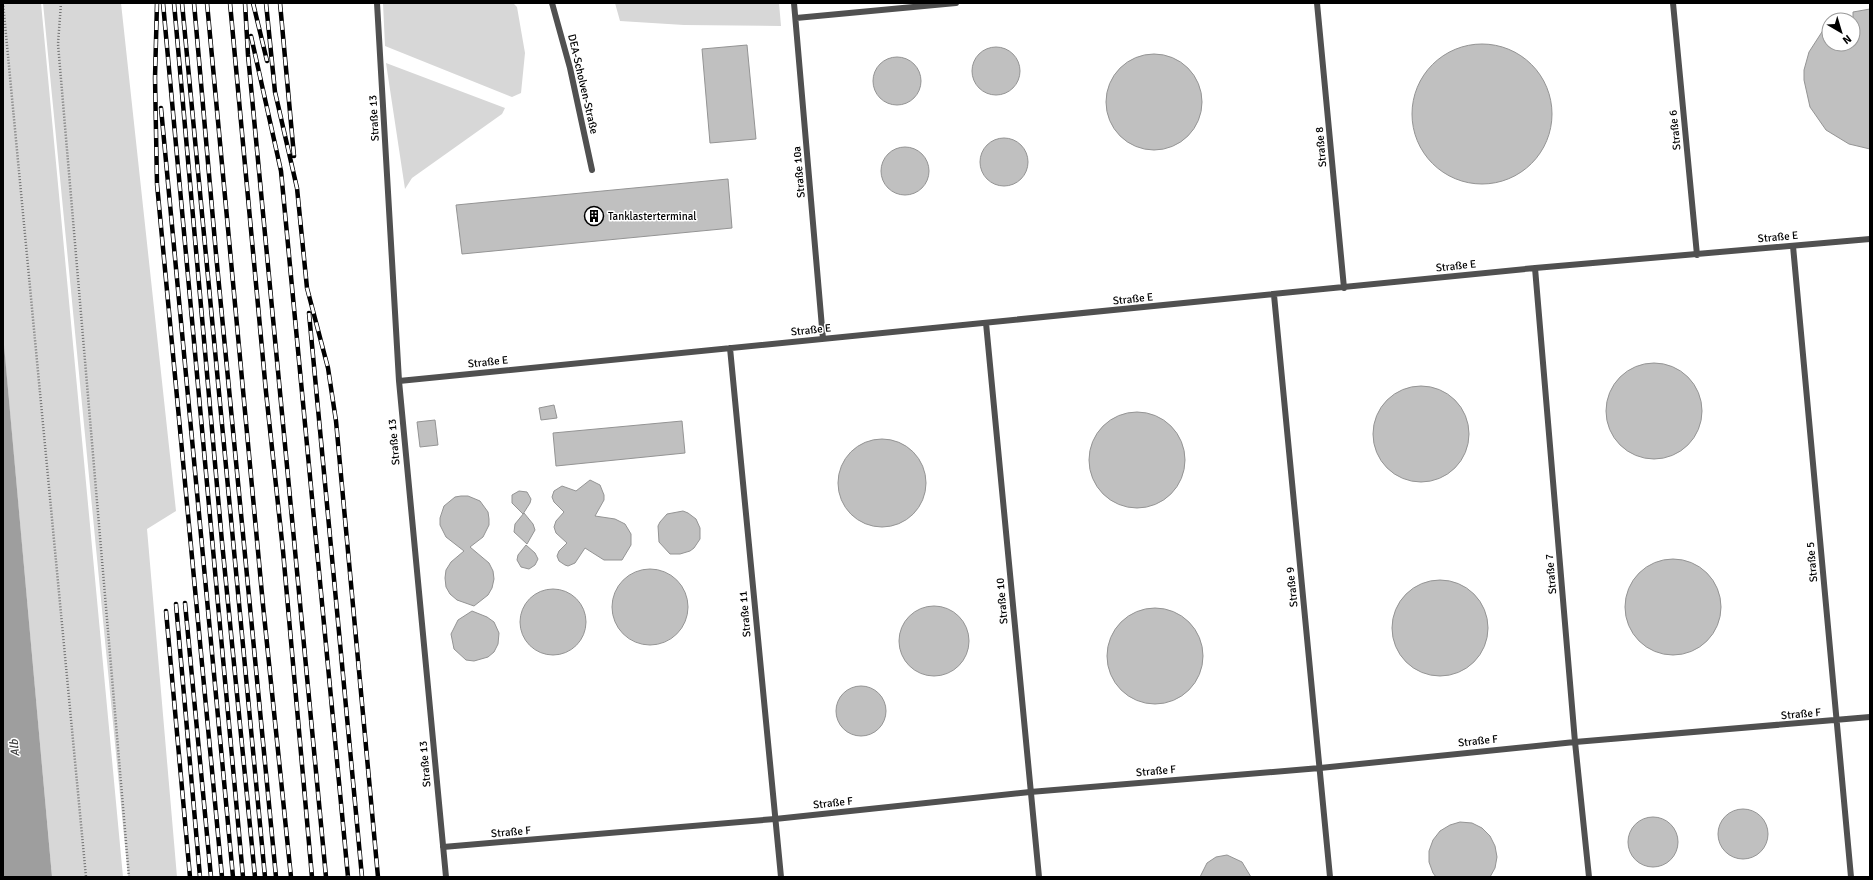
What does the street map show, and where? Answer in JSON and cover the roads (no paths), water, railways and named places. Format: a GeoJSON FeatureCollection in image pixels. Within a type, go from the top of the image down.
{"type":"FeatureCollection","features":[{"type":"Feature","properties":{"kind":"lane","name":"Straße 13"},"geometry":{"type":"LineString","coordinates":[[378,3],[399,381],[446,877]]}},
{"type":"Feature","properties":{"kind":"lane","name":"DEA-Scholven-Straße"},"geometry":{"type":"LineString","coordinates":[[552,3],[570,68],[592,170]]}},
{"type":"Feature","properties":{"kind":"lane","name":"Straße 10a"},"geometry":{"type":"LineString","coordinates":[[794,3],[823,339]]}},
{"type":"Feature","properties":{"kind":"lane"},"geometry":{"type":"LineString","coordinates":[[796,18],[956,3]]}},
{"type":"Feature","properties":{"kind":"lane","name":"Straße 8"},"geometry":{"type":"LineString","coordinates":[[1317,3],[1344,288]]}},
{"type":"Feature","properties":{"kind":"lane","name":"Straße 6"},"geometry":{"type":"LineString","coordinates":[[1673,3],[1698,255]]}},
{"type":"Feature","properties":{"kind":"lane","name":"Straße E"},"geometry":{"type":"LineString","coordinates":[[399,381],[1534,268],[1870,239]]}},
{"type":"Feature","properties":{"kind":"lane","name":"Straße 5"},"geometry":{"type":"LineString","coordinates":[[1793,246],[1852,877]]}},
{"type":"Feature","properties":{"kind":"lane","name":"Straße 7"},"geometry":{"type":"LineString","coordinates":[[1534,268],[1575,742],[1589,877]]}},
{"type":"Feature","properties":{"kind":"lane","name":"Straße 9"},"geometry":{"type":"LineString","coordinates":[[1274,295],[1330,877]]}},
{"type":"Feature","properties":{"kind":"lane","name":"Straße 10"},"geometry":{"type":"LineString","coordinates":[[986,323],[1039,877]]}},
{"type":"Feature","properties":{"kind":"lane","name":"Straße 11"},"geometry":{"type":"LineString","coordinates":[[730,348],[780,877]]}},
{"type":"Feature","properties":{"kind":"lane","name":"Straße F"},"geometry":{"type":"LineString","coordinates":[[443,847],[775,819],[1030,792],[1320,768],[1575,742],[1870,717]]}},
{"type":"Feature","properties":{"kind":"water","name":"Alb"},"geometry":{"type":"Polygon","coordinates":[[[3,335],[5,356],[52,877],[3,877],[3,335]]]}},
{"type":"Feature","properties":{"kind":"railway"},"geometry":{"type":"LineString","coordinates":[[157,3],[155,78],[157,184],[222,877]]}},
{"type":"Feature","properties":{"kind":"railway"},"geometry":{"type":"LineString","coordinates":[[163,3],[243,877]]}},
{"type":"Feature","properties":{"kind":"railway"},"geometry":{"type":"LineString","coordinates":[[174,3],[222,542],[255,877]]}},
{"type":"Feature","properties":{"kind":"railway"},"geometry":{"type":"LineString","coordinates":[[182,3],[265,877]]}},
{"type":"Feature","properties":{"kind":"railway"},"geometry":{"type":"LineString","coordinates":[[194,3],[216,254],[276,877]]}},
{"type":"Feature","properties":{"kind":"railway"},"geometry":{"type":"LineString","coordinates":[[207,3],[263,605],[291,877]]}},
{"type":"Feature","properties":{"kind":"railway"},"geometry":{"type":"LineString","coordinates":[[230,3],[266,392],[283,551],[312,877]]}},
{"type":"Feature","properties":{"kind":"railway"},"geometry":{"type":"LineString","coordinates":[[245,3],[248,55],[326,877]]}},
{"type":"Feature","properties":{"kind":"railway"},"geometry":{"type":"LineString","coordinates":[[253,3],[267,61]]}},
{"type":"Feature","properties":{"kind":"railway"},"geometry":{"type":"LineString","coordinates":[[266,3],[275,92],[297,188],[307,288],[328,368],[336,421],[378,877]]}},
{"type":"Feature","properties":{"kind":"railway"},"geometry":{"type":"LineString","coordinates":[[280,3],[294,156]]}},
{"type":"Feature","properties":{"kind":"railway"},"geometry":{"type":"LineString","coordinates":[[251,36],[281,171],[348,877]]}},
{"type":"Feature","properties":{"kind":"railway"},"geometry":{"type":"LineString","coordinates":[[161,108],[233,877]]}},
{"type":"Feature","properties":{"kind":"railway"},"geometry":{"type":"LineString","coordinates":[[309,313],[362,877]]}},
{"type":"Feature","properties":{"kind":"railway"},"geometry":{"type":"LineString","coordinates":[[185,603],[211,877]]}},
{"type":"Feature","properties":{"kind":"railway"},"geometry":{"type":"LineString","coordinates":[[176,604],[200,877]]}},
{"type":"Feature","properties":{"kind":"railway"},"geometry":{"type":"LineString","coordinates":[[166,611],[190,877]]}},
{"type":"Feature","properties":{"kind":"place","name":"Tanklasterterminal"},"geometry":{"type":"Point","coordinates":[594,216]}}]}
